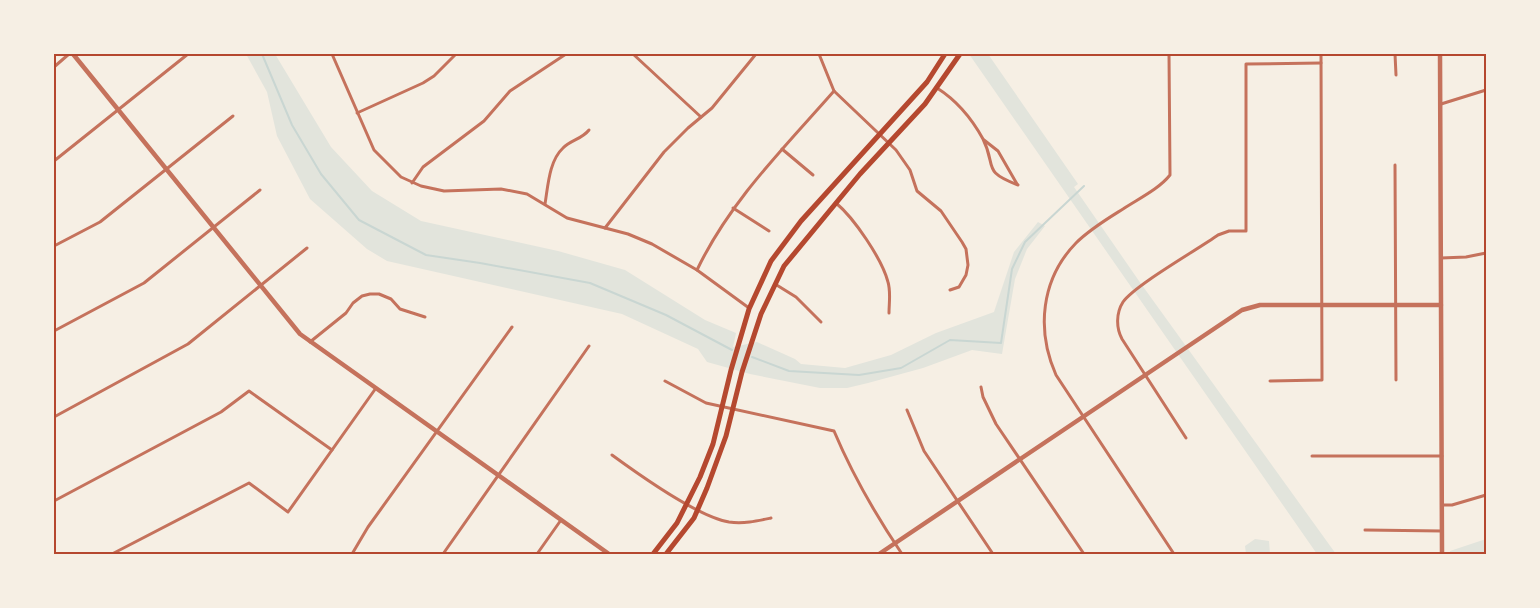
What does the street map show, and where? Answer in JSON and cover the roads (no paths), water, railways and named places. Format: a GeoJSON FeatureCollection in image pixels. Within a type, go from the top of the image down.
{"type":"FeatureCollection","features":[{"type":"Feature","properties":{"kind":"main road"},"geometry":{"type":"LineString","coordinates":[[653,554],[677,523],[688,504],[713,444],[749,309],[771,261],[801,221],[927,82],[945,54]]}},
{"type":"Feature","properties":{"kind":"main road"},"geometry":{"type":"LineString","coordinates":[[666,554],[698,509],[721,451],[747,356],[761,314],[784,266],[888,143],[921,109],[960,54]]}},
{"type":"Feature","properties":{"kind":"street"},"geometry":{"type":"LineString","coordinates":[[54,67],[71,54],[294,328],[310,342],[609,554]]}},
{"type":"Feature","properties":{"kind":"street"},"geometry":{"type":"LineString","coordinates":[[54,161],[188,54]]}},
{"type":"Feature","properties":{"kind":"street"},"geometry":{"type":"LineString","coordinates":[[332,54],[374,150],[401,176],[412,183],[444,192],[510,190],[527,194],[567,218],[606,228],[652,244],[697,270],[749,309]]}},
{"type":"Feature","properties":{"kind":"street"},"geometry":{"type":"LineString","coordinates":[[357,113],[423,83],[434,76],[456,54]]}},
{"type":"Feature","properties":{"kind":"street"},"geometry":{"type":"LineString","coordinates":[[412,183],[423,166],[484,121],[510,91],[566,54]]}},
{"type":"Feature","properties":{"kind":"street"},"geometry":{"type":"LineString","coordinates":[[633,54],[701,117]]}},
{"type":"Feature","properties":{"kind":"street"},"geometry":{"type":"LineString","coordinates":[[606,228],[664,152],[729,89],[756,54]]}},
{"type":"Feature","properties":{"kind":"street"},"geometry":{"type":"LineString","coordinates":[[819,54],[834,91],[904,160],[917,191],[941,211],[966,249],[968,266],[966,275],[959,287],[950,290]]}},
{"type":"Feature","properties":{"kind":"street"},"geometry":{"type":"LineString","coordinates":[[1169,54],[1170,175],[1076,243],[1060,264],[1047,296],[1043,326],[1046,351],[1056,375],[1174,554]]}},
{"type":"Feature","properties":{"kind":"street"},"geometry":{"type":"LineString","coordinates":[[1270,381],[1322,380],[1320,54]]}},
{"type":"Feature","properties":{"kind":"street"},"geometry":{"type":"LineString","coordinates":[[1395,54],[1396,75]]}},
{"type":"Feature","properties":{"kind":"street"},"geometry":{"type":"LineString","coordinates":[[1440,54],[1442,554]]}},
{"type":"Feature","properties":{"kind":"street"},"geometry":{"type":"LineString","coordinates":[[1186,438],[1120,336],[1118,317],[1123,303],[1130,294],[1218,236],[1229,231],[1246,231],[1246,64],[1320,63]]}},
{"type":"Feature","properties":{"kind":"street"},"geometry":{"type":"LineString","coordinates":[[937,88],[958,103],[983,140],[991,168],[1000,178],[1018,184],[998,151],[993,145],[983,140]]}},
{"type":"Feature","properties":{"kind":"street"},"geometry":{"type":"LineString","coordinates":[[1441,104],[1486,90]]}},
{"type":"Feature","properties":{"kind":"street"},"geometry":{"type":"LineString","coordinates":[[697,270],[710,244],[733,208],[834,91]]}},
{"type":"Feature","properties":{"kind":"street"},"geometry":{"type":"LineString","coordinates":[[54,246],[100,222],[233,116]]}},
{"type":"Feature","properties":{"kind":"street"},"geometry":{"type":"LineString","coordinates":[[545,204],[557,156],[564,148],[582,137],[589,130]]}},
{"type":"Feature","properties":{"kind":"street"},"geometry":{"type":"LineString","coordinates":[[782,149],[813,175]]}},
{"type":"Feature","properties":{"kind":"street"},"geometry":{"type":"LineString","coordinates":[[1395,165],[1396,380]]}},
{"type":"Feature","properties":{"kind":"street"},"geometry":{"type":"LineString","coordinates":[[54,331],[144,283],[260,190]]}},
{"type":"Feature","properties":{"kind":"street"},"geometry":{"type":"LineString","coordinates":[[836,203],[854,219],[886,276],[889,287],[889,313]]}},
{"type":"Feature","properties":{"kind":"street"},"geometry":{"type":"LineString","coordinates":[[733,208],[769,231]]}},
{"type":"Feature","properties":{"kind":"street"},"geometry":{"type":"LineString","coordinates":[[54,417],[180,349],[261,287],[307,248]]}},
{"type":"Feature","properties":{"kind":"street"},"geometry":{"type":"LineString","coordinates":[[1441,258],[1466,257],[1486,253]]}},
{"type":"Feature","properties":{"kind":"street"},"geometry":{"type":"LineString","coordinates":[[775,284],[796,296],[821,322]]}},
{"type":"Feature","properties":{"kind":"street"},"geometry":{"type":"LineString","coordinates":[[310,342],[346,313],[353,303],[362,296],[370,294],[379,294],[391,299],[400,308],[425,317]]}},
{"type":"Feature","properties":{"kind":"street"},"geometry":{"type":"LineString","coordinates":[[879,554],[1242,310],[1260,305],[1441,305]]}},
{"type":"Feature","properties":{"kind":"street"},"geometry":{"type":"LineString","coordinates":[[352,554],[368,527],[512,327]]}},
{"type":"Feature","properties":{"kind":"street"},"geometry":{"type":"LineString","coordinates":[[443,554],[590,346]]}},
{"type":"Feature","properties":{"kind":"street"},"geometry":{"type":"LineString","coordinates":[[736,352],[747,356]]}},
{"type":"Feature","properties":{"kind":"street"},"geometry":{"type":"LineString","coordinates":[[666,381],[700,400],[834,431],[851,472],[902,554]]}},
{"type":"Feature","properties":{"kind":"street"},"geometry":{"type":"LineString","coordinates":[[981,387],[990,412],[1084,554]]}},
{"type":"Feature","properties":{"kind":"street"},"geometry":{"type":"LineString","coordinates":[[112,554],[249,483],[288,512],[376,388]]}},
{"type":"Feature","properties":{"kind":"street"},"geometry":{"type":"LineString","coordinates":[[54,501],[221,412],[249,391],[332,450]]}},
{"type":"Feature","properties":{"kind":"street"},"geometry":{"type":"LineString","coordinates":[[907,410],[924,451],[993,554]]}},
{"type":"Feature","properties":{"kind":"street"},"geometry":{"type":"LineString","coordinates":[[612,455],[659,488],[698,509],[728,522],[750,523],[772,518]]}},
{"type":"Feature","properties":{"kind":"street"},"geometry":{"type":"LineString","coordinates":[[1312,456],[1442,456]]}},
{"type":"Feature","properties":{"kind":"street"},"geometry":{"type":"LineString","coordinates":[[1442,505],[1452,505],[1486,495]]}},
{"type":"Feature","properties":{"kind":"street"},"geometry":{"type":"LineString","coordinates":[[537,554],[561,520]]}},
{"type":"Feature","properties":{"kind":"street"},"geometry":{"type":"LineString","coordinates":[[1366,530],[1442,531]]}},
{"type":"Feature","properties":{"kind":"waterway"},"geometry":{"type":"LineString","coordinates":[[262,54],[292,125],[321,174],[359,220],[426,255],[590,283],[666,315],[732,350]]}},
{"type":"Feature","properties":{"kind":"waterway"},"geometry":{"type":"LineString","coordinates":[[752,357],[789,371],[859,375],[901,368],[950,340],[1001,343],[1012,269],[1025,242],[1084,186]]}}]}
